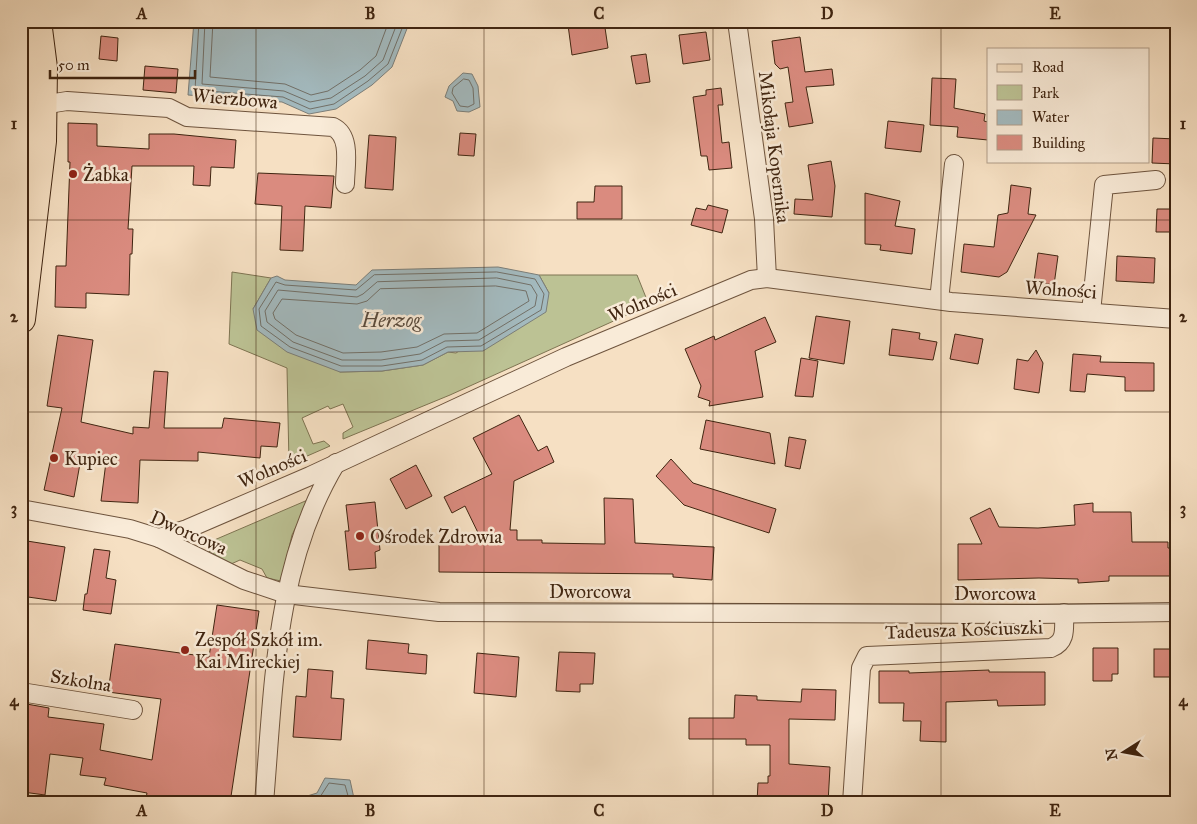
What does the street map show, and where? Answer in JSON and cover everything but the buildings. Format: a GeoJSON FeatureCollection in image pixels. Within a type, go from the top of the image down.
{"type":"FeatureCollection","features":[{"type":"Feature","properties":{"kind":"main road"},"geometry":{"type":"LineString","coordinates":[[21,319],[42,141],[42,105],[32,68],[36,21]]}},
{"type":"Feature","properties":{"kind":"street","name":"Mikołaja Kopernika"},"geometry":{"type":"LineString","coordinates":[[737,21],[764,219],[767,278]]}},
{"type":"Feature","properties":{"kind":"street","name":"Wierzbowa"},"geometry":{"type":"LineString","coordinates":[[42,105],[67,101],[169,108],[187,117],[333,127],[338,129],[344,139],[345,184]]}},
{"type":"Feature","properties":{"kind":"street"},"geometry":{"type":"LineString","coordinates":[[939,300],[954,164]]}},
{"type":"Feature","properties":{"kind":"street"},"geometry":{"type":"LineString","coordinates":[[1091,312],[1104,185],[1156,180]]}},
{"type":"Feature","properties":{"kind":"street","name":"Wolności"},"geometry":{"type":"LineString","coordinates":[[159,538],[187,529],[336,463],[566,357],[750,280],[767,278],[939,300],[1176,318]]}},
{"type":"Feature","properties":{"kind":"street"},"geometry":{"type":"LineString","coordinates":[[264,803],[280,626],[286,594],[300,539],[315,501],[336,463]]}},
{"type":"Feature","properties":{"kind":"street","name":"Dworcowa"},"geometry":{"type":"LineString","coordinates":[[21,509],[130,529],[159,538],[244,580],[286,594],[440,612],[1176,612]]}},
{"type":"Feature","properties":{"kind":"street","name":"Tadeusza Kościuszki"},"geometry":{"type":"LineString","coordinates":[[852,803],[862,668],[867,656],[1051,648],[1057,646],[1064,637],[1064,613]]}},
{"type":"Feature","properties":{"kind":"street","name":"Szkolna"},"geometry":{"type":"LineString","coordinates":[[21,692],[133,710]]}},
{"type":"Feature","properties":{"kind":"green space"},"geometry":{"type":"Polygon","coordinates":[[[232,272],[271,278],[253,309],[340,372],[382,371],[423,365],[448,352],[456,353],[549,293],[539,275],[637,275],[649,305],[450,395],[343,439],[343,433],[353,427],[343,404],[330,409],[328,406],[302,418],[313,444],[324,441],[330,446],[289,464],[287,368],[229,344],[232,272]]]}},
{"type":"Feature","properties":{"kind":"green space"},"geometry":{"type":"Polygon","coordinates":[[[310,499],[292,535],[281,581],[267,578],[262,569],[240,560],[231,564],[207,550],[212,541],[310,499]]]}},
{"type":"Feature","properties":{"kind":"water"},"geometry":{"type":"Polygon","coordinates":[[[194,21],[410,21],[392,67],[372,85],[336,109],[309,114],[282,102],[188,95],[194,21]]]}},
{"type":"Feature","properties":{"kind":"water"},"geometry":{"type":"Polygon","coordinates":[[[463,73],[472,74],[478,86],[480,107],[469,112],[457,111],[453,101],[445,97],[449,86],[463,73]]]}},
{"type":"Feature","properties":{"kind":"water","name":"Herzog"},"geometry":{"type":"Polygon","coordinates":[[[498,267],[539,275],[549,293],[546,312],[483,351],[448,352],[423,365],[382,371],[340,372],[287,352],[257,330],[253,309],[271,278],[277,276],[285,280],[356,285],[372,270],[498,267]]]}},
{"type":"Feature","properties":{"kind":"water"},"geometry":{"type":"Polygon","coordinates":[[[325,778],[350,780],[355,803],[304,803],[304,797],[317,793],[325,778]]]}},
{"type":"Feature","properties":{"kind":"place","name":"Żabka"},"geometry":{"type":"Point","coordinates":[73,174]}},
{"type":"Feature","properties":{"kind":"place","name":"Kupiec"},"geometry":{"type":"Point","coordinates":[54,458]}},
{"type":"Feature","properties":{"kind":"place","name":"Ośrodek Zdrowia"},"geometry":{"type":"Point","coordinates":[360,536]}},
{"type":"Feature","properties":{"kind":"place","name":"Zespół Szkół im. Kai Mireckiej"},"geometry":{"type":"Point","coordinates":[185,650]}}]}
